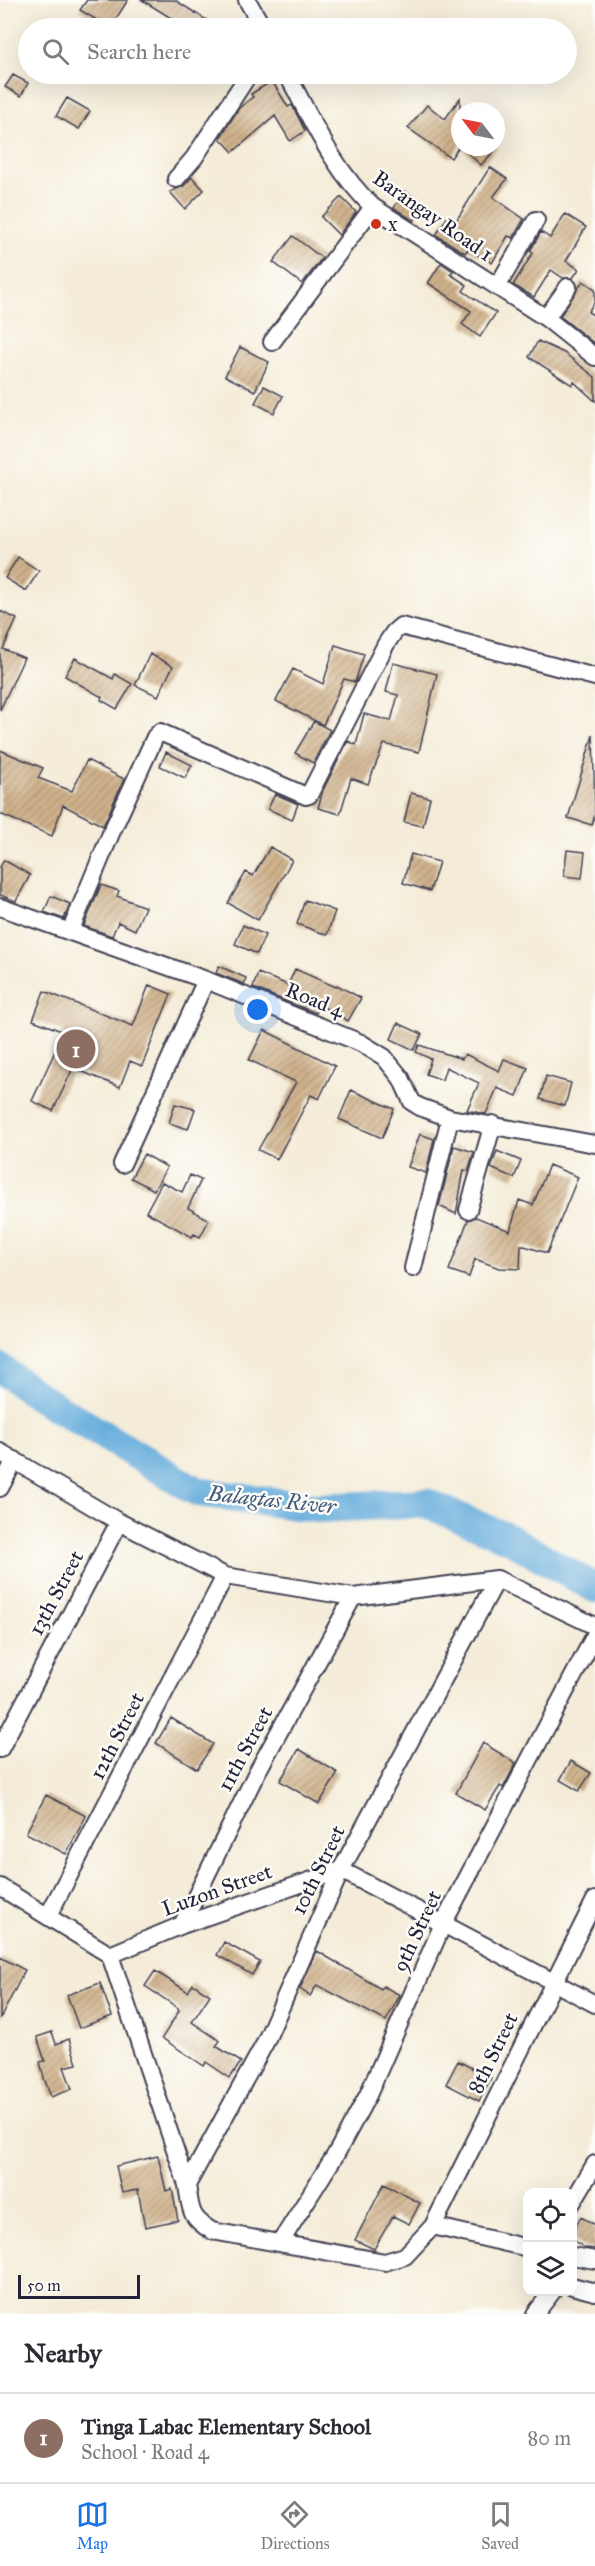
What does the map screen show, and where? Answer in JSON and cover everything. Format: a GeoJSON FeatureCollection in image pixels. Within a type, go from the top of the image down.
{"type":"FeatureCollection","features":[{"type":"Feature","properties":{"kind":"street"},"geometry":{"type":"LineString","coordinates":[[247,0],[257,18]]}},
{"type":"Feature","properties":{"kind":"street"},"geometry":{"type":"LineString","coordinates":[[176,179],[194,158],[242,84]]}},
{"type":"Feature","properties":{"kind":"street","name":"Barangay Road 1"},"geometry":{"type":"LineString","coordinates":[[292,84],[350,186],[374,207],[546,318],[595,357]]}},
{"type":"Feature","properties":{"kind":"street"},"geometry":{"type":"LineString","coordinates":[[272,342],[374,207]]}},
{"type":"Feature","properties":{"kind":"street"},"geometry":{"type":"LineString","coordinates":[[497,287],[536,220]]}},
{"type":"Feature","properties":{"kind":"street"},"geometry":{"type":"LineString","coordinates":[[546,318],[568,287]]}},
{"type":"Feature","properties":{"kind":"street"},"geometry":{"type":"LineString","coordinates":[[70,932],[112,831],[155,737],[160,732],[306,796],[309,795],[386,644],[401,626],[595,677]]}},
{"type":"Feature","properties":{"kind":"street","name":"Road 4"},"geometry":{"type":"LineString","coordinates":[[0,907],[206,980],[361,1043],[384,1057],[401,1078],[412,1102],[450,1118],[595,1144]]}},
{"type":"Feature","properties":{"kind":"street"},"geometry":{"type":"LineString","coordinates":[[122,1164],[206,980]]}},
{"type":"Feature","properties":{"kind":"street"},"geometry":{"type":"LineString","coordinates":[[413,1268],[450,1118]]}},
{"type":"Feature","properties":{"kind":"street"},"geometry":{"type":"LineString","coordinates":[[468,1210],[493,1124]]}},
{"type":"Feature","properties":{"kind":"street"},"geometry":{"type":"LineString","coordinates":[[0,1488],[7,1456],[119,1522],[225,1576],[353,1597],[497,1579],[595,1626]]}},
{"type":"Feature","properties":{"kind":"street","name":"13th Street"},"geometry":{"type":"LineString","coordinates":[[0,1749],[119,1522]]}},
{"type":"Feature","properties":{"kind":"street","name":"12th Street"},"geometry":{"type":"LineString","coordinates":[[48,1916],[225,1576]]}},
{"type":"Feature","properties":{"kind":"street","name":"10th Street"},"geometry":{"type":"LineString","coordinates":[[187,2185],[265,2043],[341,1870],[497,1579]]}},
{"type":"Feature","properties":{"kind":"street","name":"11th Street"},"geometry":{"type":"LineString","coordinates":[[182,1925],[256,1774],[353,1597]]}},
{"type":"Feature","properties":{"kind":"street","name":"9th Street"},"geometry":{"type":"LineString","coordinates":[[280,2243],[336,2154],[368,2095],[443,1924],[595,1635]]}},
{"type":"Feature","properties":{"kind":"street"},"geometry":{"type":"LineString","coordinates":[[341,1870],[595,2004]]}},
{"type":"Feature","properties":{"kind":"street","name":"Luzon Street"},"geometry":{"type":"LineString","coordinates":[[110,1955],[182,1925],[341,1870]]}},
{"type":"Feature","properties":{"kind":"street"},"geometry":{"type":"LineString","coordinates":[[0,1887],[110,1955]]}},
{"type":"Feature","properties":{"kind":"street","name":"8th Street"},"geometry":{"type":"LineString","coordinates":[[110,1955],[187,2185],[192,2216],[212,2231],[385,2262],[405,2256],[433,2226],[595,1900]]}},
{"type":"Feature","properties":{"kind":"street"},"geometry":{"type":"LineString","coordinates":[[577,2196],[595,2164]]}},
{"type":"Feature","properties":{"kind":"street"},"geometry":{"type":"LineString","coordinates":[[433,2226],[523,2247]]}},
{"type":"Feature","properties":{"kind":"street"},"geometry":{"type":"LineString","coordinates":[[577,2257],[595,2260]]}},
{"type":"Feature","properties":{"kind":"street"},"geometry":{"type":"LineString","coordinates":[[577,2287],[595,2292]]}},
{"type":"Feature","properties":{"kind":"street"},"geometry":{"type":"LineString","coordinates":[[535,2314],[549,2296]]}},
{"type":"Feature","properties":{"kind":"building"},"geometry":{"type":"Polygon","coordinates":[[[87,0],[128,0],[116,18],[93,18],[80,10],[87,0]]]}},
{"type":"Feature","properties":{"kind":"building"},"geometry":{"type":"Polygon","coordinates":[[[142,0],[175,0],[203,18],[171,18],[142,0]]]}},
{"type":"Feature","properties":{"kind":"building"},"geometry":{"type":"Polygon","coordinates":[[[13,75],[18,78],[18,84],[27,84],[21,96],[5,87],[13,75]]]}},
{"type":"Feature","properties":{"kind":"building"},"geometry":{"type":"Polygon","coordinates":[[[267,84],[274,84],[288,107],[292,105],[305,131],[290,141],[275,116],[233,152],[220,138],[239,108],[253,97],[251,94],[267,84]]]}},
{"type":"Feature","properties":{"kind":"building"},"geometry":{"type":"Polygon","coordinates":[[[67,98],[90,111],[79,129],[56,116],[67,98]]]}},
{"type":"Feature","properties":{"kind":"building"},"geometry":{"type":"Polygon","coordinates":[[[427,105],[445,119],[451,111],[451,158],[408,128],[427,105]]]}},
{"type":"Feature","properties":{"kind":"building"},"geometry":{"type":"Polygon","coordinates":[[[471,156],[490,156],[481,165],[471,156]]]}},
{"type":"Feature","properties":{"kind":"building"},"geometry":{"type":"Polygon","coordinates":[[[490,167],[507,179],[493,197],[524,219],[513,238],[508,236],[492,263],[468,249],[465,253],[436,235],[448,216],[456,221],[490,167]]]}},
{"type":"Feature","properties":{"kind":"building"},"geometry":{"type":"Polygon","coordinates":[[[192,177],[204,190],[185,209],[170,192],[184,186],[192,177]]]}},
{"type":"Feature","properties":{"kind":"building"},"geometry":{"type":"Polygon","coordinates":[[[404,191],[424,203],[414,221],[394,208],[404,191]]]}},
{"type":"Feature","properties":{"kind":"building"},"geometry":{"type":"Polygon","coordinates":[[[341,197],[356,212],[339,235],[321,217],[341,197]]]}},
{"type":"Feature","properties":{"kind":"building"},"geometry":{"type":"Polygon","coordinates":[[[565,214],[586,227],[566,261],[579,269],[573,278],[563,278],[551,270],[534,297],[513,285],[533,253],[530,251],[541,232],[550,238],[565,214]]]}},
{"type":"Feature","properties":{"kind":"building"},"geometry":{"type":"Polygon","coordinates":[[[293,236],[322,258],[302,284],[273,262],[293,236]]]}},
{"type":"Feature","properties":{"kind":"building"},"geometry":{"type":"Polygon","coordinates":[[[441,263],[453,271],[450,274],[467,285],[463,291],[496,313],[480,337],[462,324],[471,311],[428,283],[441,263]]]}},
{"type":"Feature","properties":{"kind":"building"},"geometry":{"type":"Polygon","coordinates":[[[583,281],[595,289],[595,301],[588,312],[595,316],[595,344],[560,316],[583,281]]]}},
{"type":"Feature","properties":{"kind":"building"},"geometry":{"type":"Polygon","coordinates":[[[538,341],[564,353],[595,377],[595,401],[574,382],[572,385],[529,357],[538,341]]]}},
{"type":"Feature","properties":{"kind":"building"},"geometry":{"type":"Polygon","coordinates":[[[240,347],[269,362],[255,391],[225,376],[240,347]]]}},
{"type":"Feature","properties":{"kind":"building"},"geometry":{"type":"Polygon","coordinates":[[[264,386],[283,396],[274,413],[255,403],[264,386]]]}},
{"type":"Feature","properties":{"kind":"building"},"geometry":{"type":"Polygon","coordinates":[[[18,557],[39,571],[26,591],[5,578],[18,557]]]}},
{"type":"Feature","properties":{"kind":"building"},"geometry":{"type":"Polygon","coordinates":[[[0,611],[17,619],[3,649],[24,658],[0,710],[0,611]]]}},
{"type":"Feature","properties":{"kind":"building"},"geometry":{"type":"Polygon","coordinates":[[[335,645],[364,654],[355,682],[344,679],[323,725],[276,701],[293,669],[323,684],[335,645]]]}},
{"type":"Feature","properties":{"kind":"building"},"geometry":{"type":"Polygon","coordinates":[[[150,654],[173,666],[158,696],[135,685],[150,654]]]}},
{"type":"Feature","properties":{"kind":"building"},"geometry":{"type":"Polygon","coordinates":[[[75,658],[113,679],[115,674],[132,684],[117,709],[101,700],[102,697],[65,676],[75,658]]]}},
{"type":"Feature","properties":{"kind":"building"},"geometry":{"type":"Polygon","coordinates":[[[393,663],[437,674],[419,752],[384,744],[368,784],[351,778],[340,814],[318,808],[323,790],[348,741],[356,745],[364,714],[391,721],[398,695],[386,692],[393,663]]]}},
{"type":"Feature","properties":{"kind":"building"},"geometry":{"type":"Polygon","coordinates":[[[314,721],[330,730],[313,763],[295,753],[314,721]]]}},
{"type":"Feature","properties":{"kind":"building"},"geometry":{"type":"Polygon","coordinates":[[[593,735],[595,814],[592,825],[568,818],[593,735]]]}},
{"type":"Feature","properties":{"kind":"building"},"geometry":{"type":"Polygon","coordinates":[[[0,750],[43,768],[38,778],[72,791],[87,760],[124,779],[103,826],[63,805],[52,836],[0,814],[0,750]]]}},
{"type":"Feature","properties":{"kind":"building"},"geometry":{"type":"Polygon","coordinates":[[[166,752],[192,765],[185,778],[160,766],[166,752]]]}},
{"type":"Feature","properties":{"kind":"building"},"geometry":{"type":"Polygon","coordinates":[[[411,793],[430,798],[423,826],[404,822],[411,793]]]}},
{"type":"Feature","properties":{"kind":"building"},"geometry":{"type":"Polygon","coordinates":[[[275,794],[298,804],[292,820],[268,809],[275,794]]]}},
{"type":"Feature","properties":{"kind":"building"},"geometry":{"type":"Polygon","coordinates":[[[270,847],[292,860],[258,920],[228,903],[246,872],[253,876],[270,847]]]}},
{"type":"Feature","properties":{"kind":"building"},"geometry":{"type":"Polygon","coordinates":[[[567,850],[585,852],[582,878],[564,876],[567,850]]]}},
{"type":"Feature","properties":{"kind":"building"},"geometry":{"type":"Polygon","coordinates":[[[411,854],[439,862],[430,891],[403,883],[411,854]]]}},
{"type":"Feature","properties":{"kind":"building"},"geometry":{"type":"Polygon","coordinates":[[[4,860],[30,875],[16,901],[0,895],[0,867],[4,860]]]}},
{"type":"Feature","properties":{"kind":"building"},"geometry":{"type":"Polygon","coordinates":[[[101,885],[119,891],[117,896],[145,907],[135,930],[118,922],[112,936],[84,926],[101,885]]]}},
{"type":"Feature","properties":{"kind":"building"},"geometry":{"type":"Polygon","coordinates":[[[51,896],[70,904],[64,919],[44,912],[51,896]]]}},
{"type":"Feature","properties":{"kind":"building"},"geometry":{"type":"Polygon","coordinates":[[[305,900],[335,911],[327,935],[297,924],[305,900]]]}},
{"type":"Feature","properties":{"kind":"building"},"geometry":{"type":"Polygon","coordinates":[[[243,925],[265,935],[257,954],[235,944],[243,925]]]}},
{"type":"Feature","properties":{"kind":"building"},"geometry":{"type":"Polygon","coordinates":[[[219,966],[246,978],[244,984],[216,973],[219,966]]]}},
{"type":"Feature","properties":{"kind":"building"},"geometry":{"type":"Polygon","coordinates":[[[295,969],[336,987],[337,985],[361,998],[348,1021],[320,1005],[316,1013],[253,988],[258,973],[288,985],[295,969]]]}},
{"type":"Feature","properties":{"kind":"building"},"geometry":{"type":"Polygon","coordinates":[[[149,985],[171,994],[142,1066],[130,1061],[120,1087],[73,1068],[53,1111],[32,1101],[64,1032],[33,1020],[44,991],[133,1026],[149,985]]]}},
{"type":"Feature","properties":{"kind":"building"},"geometry":{"type":"Polygon","coordinates":[[[398,1023],[422,1034],[414,1050],[391,1039],[398,1023]]]}},
{"type":"Feature","properties":{"kind":"building"},"geometry":{"type":"Polygon","coordinates":[[[264,1030],[335,1066],[319,1099],[311,1095],[277,1159],[258,1150],[296,1082],[249,1060],[264,1030]]]}},
{"type":"Feature","properties":{"kind":"building"},"geometry":{"type":"Polygon","coordinates":[[[419,1045],[462,1059],[465,1054],[499,1071],[504,1059],[528,1068],[517,1096],[497,1088],[486,1114],[467,1110],[479,1083],[446,1067],[442,1080],[426,1074],[431,1059],[416,1052],[419,1045]]]}},
{"type":"Feature","properties":{"kind":"building"},"geometry":{"type":"Polygon","coordinates":[[[546,1076],[571,1083],[565,1106],[540,1099],[546,1076]]]}},
{"type":"Feature","properties":{"kind":"building"},"geometry":{"type":"Polygon","coordinates":[[[351,1090],[394,1109],[382,1138],[339,1119],[351,1090]]]}},
{"type":"Feature","properties":{"kind":"building"},"geometry":{"type":"Polygon","coordinates":[[[175,1104],[195,1109],[188,1129],[169,1123],[175,1104]]]}},
{"type":"Feature","properties":{"kind":"building"},"geometry":{"type":"Polygon","coordinates":[[[420,1134],[434,1139],[426,1173],[408,1167],[420,1134]]]}},
{"type":"Feature","properties":{"kind":"building"},"geometry":{"type":"Polygon","coordinates":[[[454,1146],[474,1152],[468,1171],[464,1170],[456,1214],[439,1206],[454,1146]]]}},
{"type":"Feature","properties":{"kind":"building"},"geometry":{"type":"Polygon","coordinates":[[[497,1151],[521,1161],[514,1178],[491,1168],[497,1151]]]}},
{"type":"Feature","properties":{"kind":"building"},"geometry":{"type":"Polygon","coordinates":[[[144,1154],[167,1167],[154,1190],[131,1178],[144,1154]]]}},
{"type":"Feature","properties":{"kind":"building"},"geometry":{"type":"Polygon","coordinates":[[[549,1165],[578,1177],[547,1253],[521,1245],[520,1269],[499,1268],[475,1259],[469,1277],[449,1270],[468,1220],[476,1217],[510,1231],[519,1200],[533,1205],[549,1165]]]}},
{"type":"Feature","properties":{"kind":"building"},"geometry":{"type":"Polygon","coordinates":[[[190,1175],[201,1180],[188,1208],[209,1220],[200,1237],[194,1234],[192,1237],[146,1212],[162,1182],[182,1192],[190,1175]]]}},
{"type":"Feature","properties":{"kind":"building"},"geometry":{"type":"Polygon","coordinates":[[[171,1718],[213,1744],[197,1769],[156,1743],[171,1718]]]}},
{"type":"Feature","properties":{"kind":"building"},"geometry":{"type":"Polygon","coordinates":[[[483,1743],[516,1763],[503,1788],[500,1786],[485,1810],[456,1793],[483,1743]]]}},
{"type":"Feature","properties":{"kind":"building"},"geometry":{"type":"Polygon","coordinates":[[[299,1749],[338,1773],[319,1804],[280,1781],[299,1749]]]}},
{"type":"Feature","properties":{"kind":"building"},"geometry":{"type":"Polygon","coordinates":[[[571,1761],[591,1773],[579,1791],[560,1780],[571,1761]]]}},
{"type":"Feature","properties":{"kind":"building"},"geometry":{"type":"Polygon","coordinates":[[[46,1795],[86,1816],[66,1854],[26,1833],[46,1795]]]}},
{"type":"Feature","properties":{"kind":"building"},"geometry":{"type":"Polygon","coordinates":[[[224,1942],[260,1962],[252,1975],[217,1955],[224,1942]]]}},
{"type":"Feature","properties":{"kind":"building"},"geometry":{"type":"Polygon","coordinates":[[[317,1951],[381,1989],[383,1986],[400,1995],[386,2021],[317,1985],[310,1996],[300,1989],[317,1951]]]}},
{"type":"Feature","properties":{"kind":"building"},"geometry":{"type":"Polygon","coordinates":[[[0,1957],[25,1970],[0,2019],[0,1957]]]}},
{"type":"Feature","properties":{"kind":"building"},"geometry":{"type":"Polygon","coordinates":[[[155,1971],[188,1992],[193,1984],[210,1995],[192,2022],[220,2041],[216,2046],[241,2062],[230,2078],[206,2062],[204,2066],[162,2038],[179,2011],[178,2008],[145,1986],[155,1971]]]}},
{"type":"Feature","properties":{"kind":"building"},"geometry":{"type":"Polygon","coordinates":[[[100,1983],[112,2016],[79,2028],[67,1995],[100,1983]]]}},
{"type":"Feature","properties":{"kind":"building"},"geometry":{"type":"Polygon","coordinates":[[[52,2032],[56,2044],[69,2039],[77,2064],[64,2067],[72,2089],[51,2097],[40,2062],[45,2061],[37,2037],[52,2032]]]}},
{"type":"Feature","properties":{"kind":"building"},"geometry":{"type":"Polygon","coordinates":[[[458,2061],[491,2078],[479,2101],[446,2084],[458,2061]]]}},
{"type":"Feature","properties":{"kind":"building"},"geometry":{"type":"Polygon","coordinates":[[[158,2156],[166,2191],[172,2189],[178,2220],[145,2227],[138,2190],[122,2193],[116,2166],[158,2156]]]}},
{"type":"Feature","properties":{"kind":"building"},"geometry":{"type":"Polygon","coordinates":[[[384,2184],[420,2203],[409,2224],[393,2216],[374,2249],[355,2240],[384,2184]]]}},
{"type":"Feature","properties":{"kind":"building"},"geometry":{"type":"Polygon","coordinates":[[[581,2217],[595,2225],[595,2249],[585,2248],[577,2243],[577,2224],[581,2217]]]}},
{"type":"Feature","properties":{"kind":"waterway","name":"Balagtas River"},"geometry":{"type":"LineString","coordinates":[[0,1368],[38,1396],[198,1492],[317,1508],[426,1503],[512,1540],[595,1588]]}},
{"type":"Feature","properties":{"kind":"place","name":"x"},"geometry":{"type":"Point","coordinates":[376,224]}},
{"type":"Feature","properties":{"kind":"place","name":"Tinga Labac Elementary School"},"geometry":{"type":"Point","coordinates":[76,1049]}}]}
